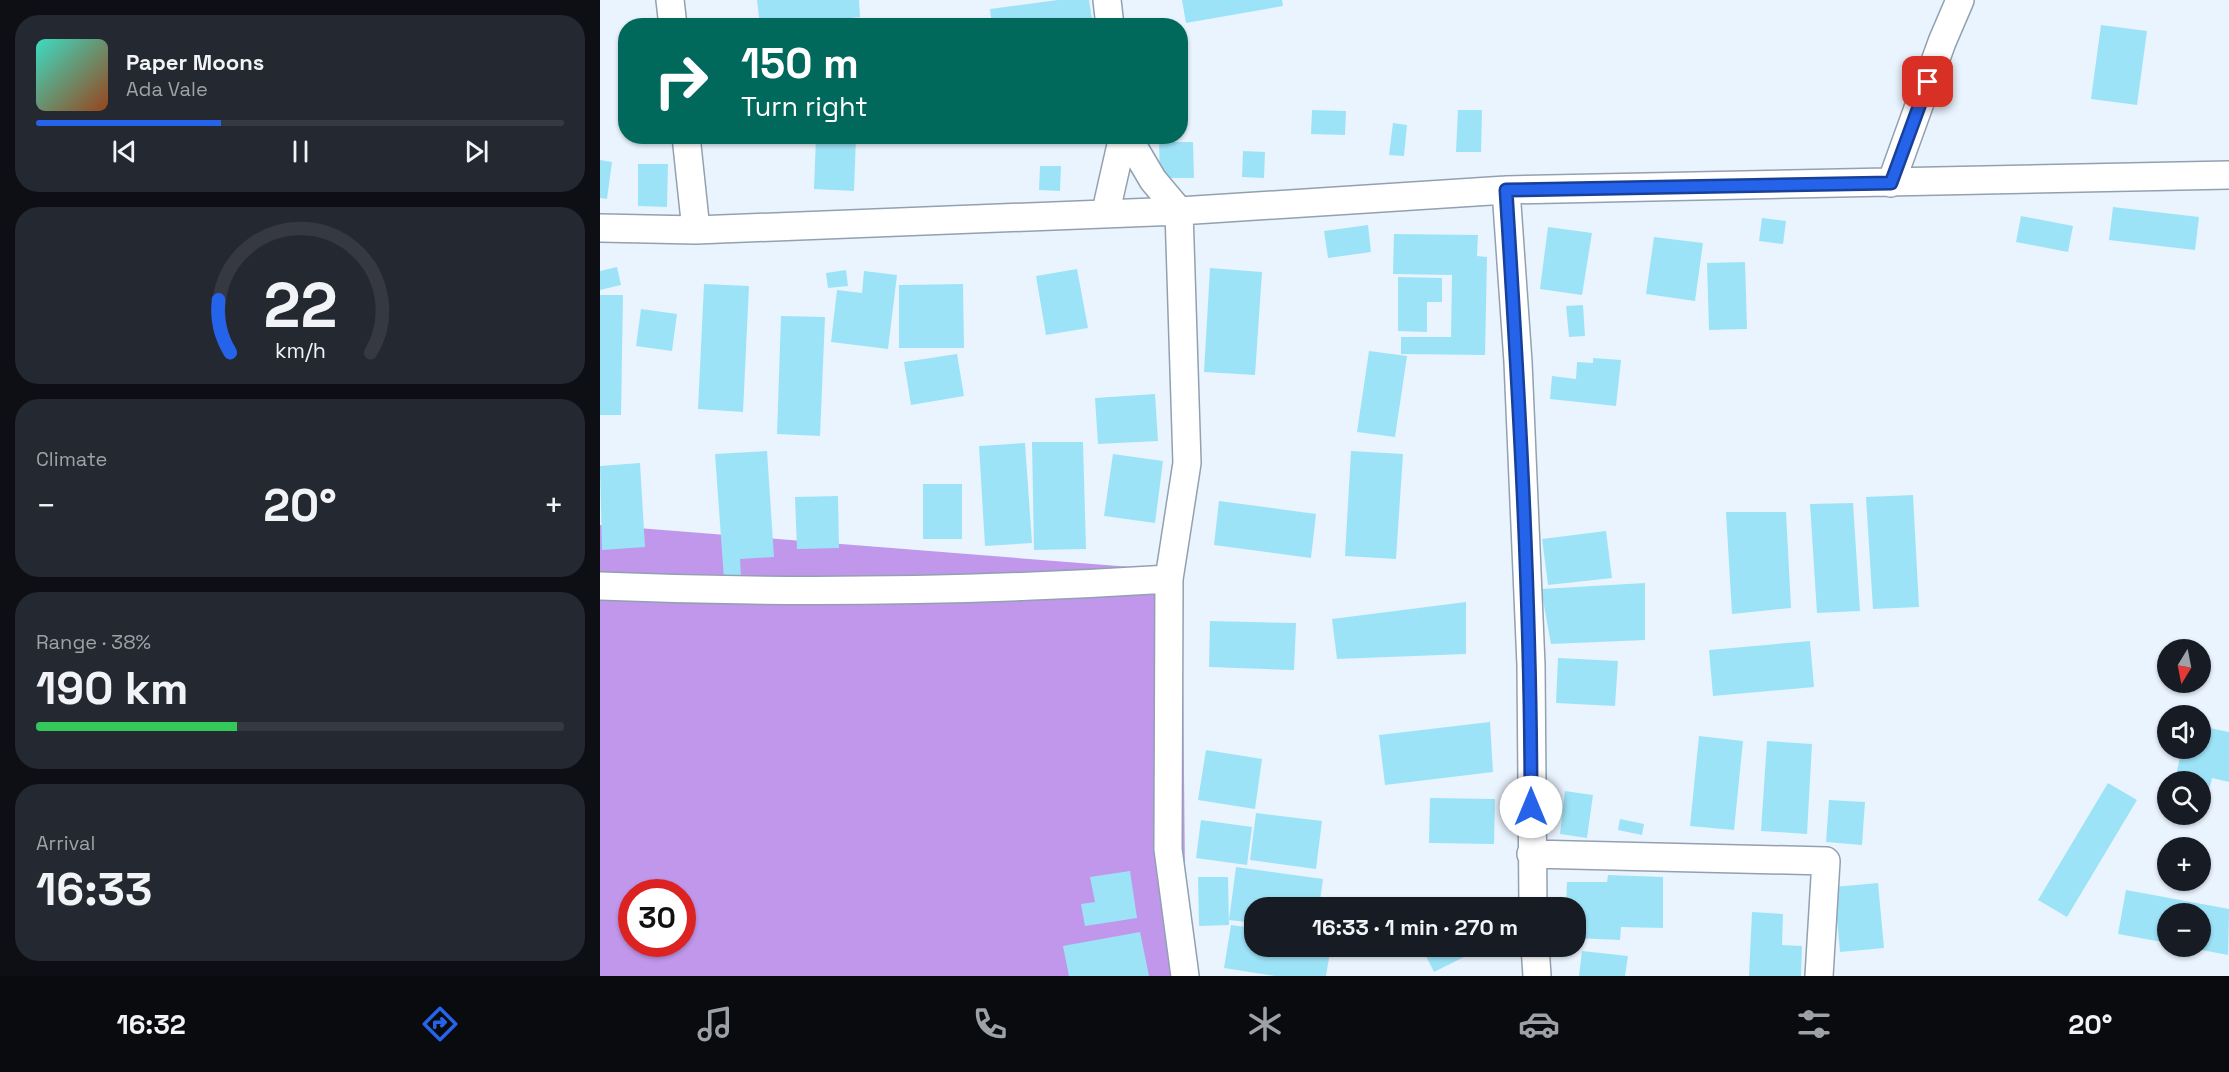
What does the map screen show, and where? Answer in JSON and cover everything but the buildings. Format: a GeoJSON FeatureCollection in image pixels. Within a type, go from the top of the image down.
{"type":"FeatureCollection","features":[{"type":"Feature","properties":{"kind":"street"},"geometry":{"type":"LineString","coordinates":[[670,0],[672,18]]}},
{"type":"Feature","properties":{"kind":"street"},"geometry":{"type":"LineString","coordinates":[[1107,0],[1109,18]]}},
{"type":"Feature","properties":{"kind":"street"},"geometry":{"type":"LineString","coordinates":[[1891,183],[1942,42],[1960,0]]}},
{"type":"Feature","properties":{"kind":"street"},"geometry":{"type":"LineString","coordinates":[[687,144],[696,230]]}},
{"type":"Feature","properties":{"kind":"street"},"geometry":{"type":"LineString","coordinates":[[1106,211],[1121,144]]}},
{"type":"Feature","properties":{"kind":"street"},"geometry":{"type":"LineString","coordinates":[[1132,144],[1153,180],[1179,210],[1187,463],[1169,579],[1168,849],[1185,976]]}},
{"type":"Feature","properties":{"kind":"street"},"geometry":{"type":"LineString","coordinates":[[600,228],[696,230],[1106,211],[1179,210],[1506,190],[2229,175]]}},
{"type":"Feature","properties":{"kind":"street"},"geometry":{"type":"LineString","coordinates":[[1506,190],[1518,362],[1531,665],[1533,897]]}},
{"type":"Feature","properties":{"kind":"street"},"geometry":{"type":"LineString","coordinates":[[600,586],[718,591],[993,588],[1169,579]]}},
{"type":"Feature","properties":{"kind":"street"},"geometry":{"type":"LineString","coordinates":[[1531,854],[1826,861],[1819,976]]}},
{"type":"Feature","properties":{"kind":"street"},"geometry":{"type":"LineString","coordinates":[[1536,957],[1537,976]]}},
{"type":"Feature","properties":{"kind":"shaded area"},"geometry":{"type":"Polygon","coordinates":[[[600,525],[1182,571],[1186,976],[600,976],[600,525]]]}},
{"type":"Feature","properties":{"kind":"route"},"geometry":{"type":"LineString","coordinates":[[1531,807],[1531,665],[1518,362],[1506,190],[1891,183],[1928,82]]}}]}
